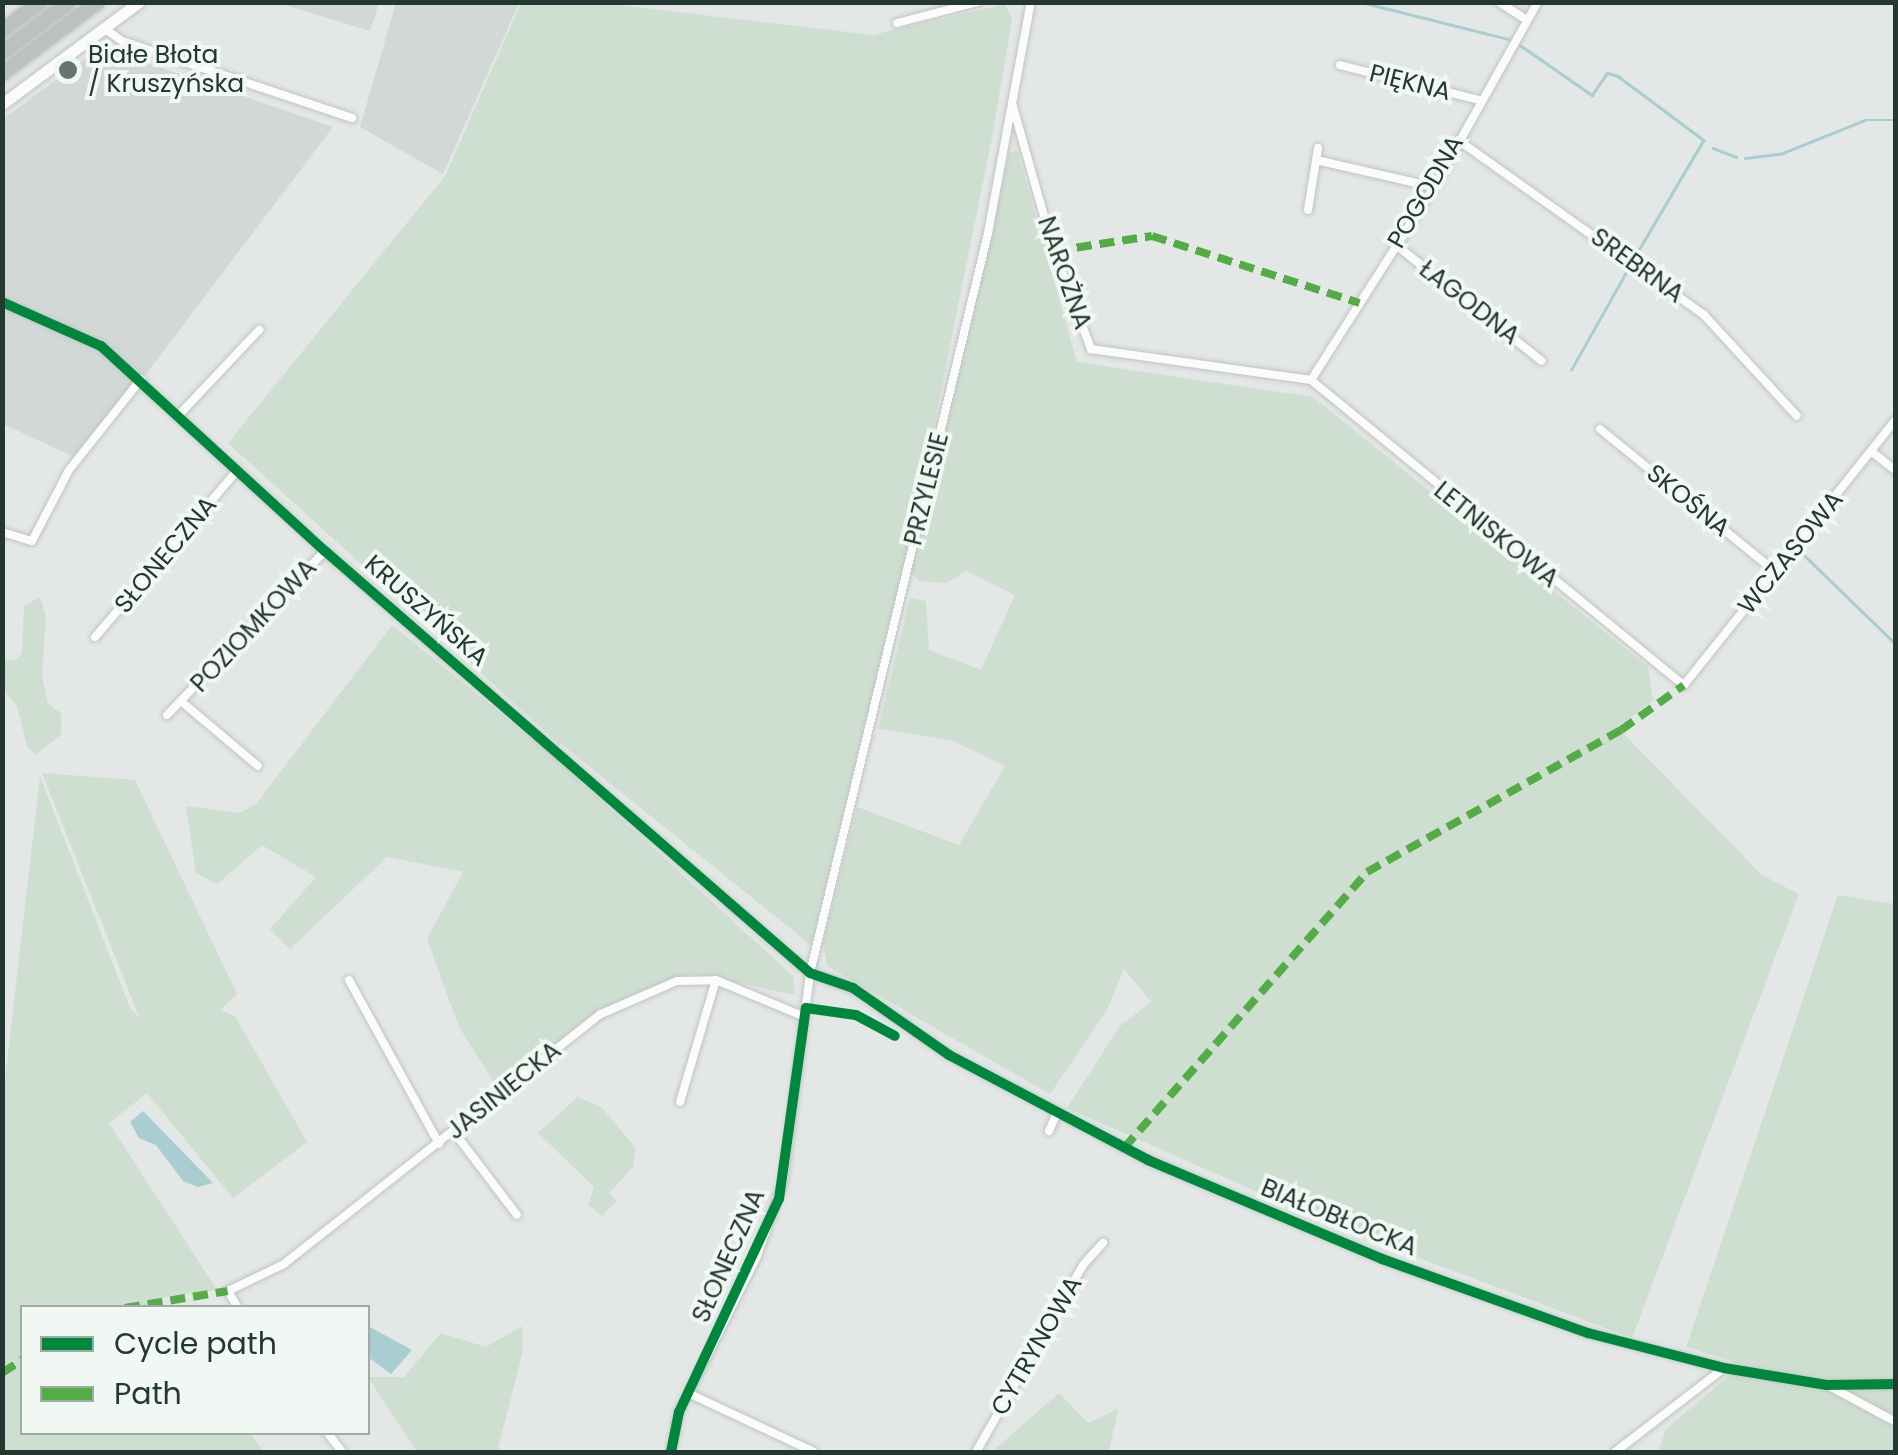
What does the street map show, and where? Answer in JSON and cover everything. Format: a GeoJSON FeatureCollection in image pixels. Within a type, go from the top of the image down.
{"type":"FeatureCollection","features":[{"type":"Feature","properties":{"kind":"highway"},"geometry":{"type":"LineString","coordinates":[[2,30],[40,2]]}},
{"type":"Feature","properties":{"kind":"highway"},"geometry":{"type":"LineString","coordinates":[[2,53],[69,2]]}},
{"type":"Feature","properties":{"kind":"highway"},"geometry":{"type":"LineString","coordinates":[[2,74],[98,2]]}},
{"type":"Feature","properties":{"kind":"street"},"geometry":{"type":"LineString","coordinates":[[2,104],[139,2]]}},
{"type":"Feature","properties":{"kind":"street"},"geometry":{"type":"LineString","coordinates":[[897,22],[978,2]]}},
{"type":"Feature","properties":{"kind":"street","name":"PRZYLESIE"},"geometry":{"type":"LineString","coordinates":[[810,973],[988,233],[1010,98],[1032,2]]}},
{"type":"Feature","properties":{"kind":"street"},"geometry":{"type":"LineString","coordinates":[[1499,2],[1527,20]]}},
{"type":"Feature","properties":{"kind":"street","name":"POGODNA"},"geometry":{"type":"LineString","coordinates":[[1312,380],[1434,187],[1479,100],[1538,2]]}},
{"type":"Feature","properties":{"kind":"street"},"geometry":{"type":"LineString","coordinates":[[105,28],[122,40],[352,118]]}},
{"type":"Feature","properties":{"kind":"street","name":"PIĘKNA"},"geometry":{"type":"LineString","coordinates":[[1340,65],[1479,100]]}},
{"type":"Feature","properties":{"kind":"street","name":"NAROŻNA"},"geometry":{"type":"LineString","coordinates":[[1010,98],[1054,251],[1091,349],[1312,380]]}},
{"type":"Feature","properties":{"kind":"street","name":"SREBRNA"},"geometry":{"type":"LineString","coordinates":[[1458,140],[1704,315],[1797,416]]}},
{"type":"Feature","properties":{"kind":"street"},"geometry":{"type":"LineString","coordinates":[[1308,210],[1318,148]]}},
{"type":"Feature","properties":{"kind":"street"},"geometry":{"type":"LineString","coordinates":[[1316,160],[1434,187]]}},
{"type":"Feature","properties":{"kind":"street","name":"ŁAGODNA"},"geometry":{"type":"LineString","coordinates":[[1396,245],[1542,361]]}},
{"type":"Feature","properties":{"kind":"street","name":"KRUSZYŃSKA"},"geometry":{"type":"LineString","coordinates":[[2,302],[101,346],[325,551],[810,973]]}},
{"type":"Feature","properties":{"kind":"street"},"geometry":{"type":"LineString","coordinates":[[177,417],[259,330]]}},
{"type":"Feature","properties":{"kind":"street"},"geometry":{"type":"LineString","coordinates":[[2,532],[32,541],[68,470],[141,380]]}},
{"type":"Feature","properties":{"kind":"street","name":"LETNISKOWA"},"geometry":{"type":"LineString","coordinates":[[1312,380],[1684,685]]}},
{"type":"Feature","properties":{"kind":"street","name":"WCZASOWA"},"geometry":{"type":"LineString","coordinates":[[1684,685],[1896,419]]}},
{"type":"Feature","properties":{"kind":"street","name":"SKOŚNA"},"geometry":{"type":"LineString","coordinates":[[1600,429],[1776,572]]}},
{"type":"Feature","properties":{"kind":"street"},"geometry":{"type":"LineString","coordinates":[[1872,452],[1896,471]]}},
{"type":"Feature","properties":{"kind":"street","name":"SŁONECZNA"},"geometry":{"type":"LineString","coordinates":[[96,636],[236,472]]}},
{"type":"Feature","properties":{"kind":"street","name":"POZIOMKOWA"},"geometry":{"type":"LineString","coordinates":[[166,716],[325,551]]}},
{"type":"Feature","properties":{"kind":"street","name":"POZIOMKOWA"},"geometry":{"type":"LineString","coordinates":[[182,702],[258,766]]}},
{"type":"Feature","properties":{"kind":"street","name":"SŁONECZNA"},"geometry":{"type":"LineString","coordinates":[[671,1452],[688,1393],[779,1199],[810,973]]}},
{"type":"Feature","properties":{"kind":"street","name":"BIAŁOBŁOCKA"},"geometry":{"type":"LineString","coordinates":[[810,973],[854,988],[905,1028],[1056,1115],[1312,1230],[1461,1287],[1588,1333],[1724,1368],[1827,1385],[1896,1384]]}},
{"type":"Feature","properties":{"kind":"street"},"geometry":{"type":"LineString","coordinates":[[349,980],[439,1144]]}},
{"type":"Feature","properties":{"kind":"street"},"geometry":{"type":"LineString","coordinates":[[680,1102],[716,980],[805,1017]]}},
{"type":"Feature","properties":{"kind":"street","name":"JASINIECKA"},"geometry":{"type":"LineString","coordinates":[[236,1305],[228,1290],[284,1264],[601,1014],[678,982],[716,980]]}},
{"type":"Feature","properties":{"kind":"street"},"geometry":{"type":"LineString","coordinates":[[1049,1131],[1056,1115]]}},
{"type":"Feature","properties":{"kind":"street"},"geometry":{"type":"LineString","coordinates":[[454,1132],[517,1215]]}},
{"type":"Feature","properties":{"kind":"street"},"geometry":{"type":"LineString","coordinates":[[1307,1243],[1312,1230]]}},
{"type":"Feature","properties":{"kind":"street","name":"CYTRYNOWA"},"geometry":{"type":"LineString","coordinates":[[976,1452],[1083,1265],[1104,1242]]}},
{"type":"Feature","properties":{"kind":"street"},"geometry":{"type":"LineString","coordinates":[[1450,1298],[1461,1287]]}},
{"type":"Feature","properties":{"kind":"street"},"geometry":{"type":"LineString","coordinates":[[1578,1343],[1588,1333]]}},
{"type":"Feature","properties":{"kind":"street"},"geometry":{"type":"LineString","coordinates":[[1615,1452],[1724,1368]]}},
{"type":"Feature","properties":{"kind":"street"},"geometry":{"type":"LineString","coordinates":[[1827,1385],[1896,1422]]}},
{"type":"Feature","properties":{"kind":"street"},"geometry":{"type":"LineString","coordinates":[[688,1393],[814,1452]]}},
{"type":"Feature","properties":{"kind":"shaded area"},"geometry":{"type":"Polygon","coordinates":[[[278,3],[379,3],[370,31],[278,3]]]}},
{"type":"Feature","properties":{"kind":"shaded area"},"geometry":{"type":"Polygon","coordinates":[[[396,3],[519,3],[443,174],[360,127],[396,3]]]}},
{"type":"Feature","properties":{"kind":"shaded area"},"geometry":{"type":"Polygon","coordinates":[[[101,47],[333,127],[81,460],[3,424],[3,119],[101,47]]]}},
{"type":"Feature","properties":{"kind":"green space"},"geometry":{"type":"Polygon","coordinates":[[[521,3],[601,3],[873,35],[1005,4],[1012,19],[991,143],[915,520],[922,521],[1009,153],[1017,150],[1077,362],[1313,397],[1648,667],[1653,701],[1617,727],[1762,875],[1799,894],[1632,1338],[1339,1228],[1067,1108],[1120,1026],[1151,1002],[1124,969],[1107,1010],[1050,1094],[827,966],[823,943],[857,807],[959,845],[1005,766],[951,740],[878,729],[910,598],[926,601],[929,650],[981,670],[1015,595],[966,571],[947,583],[919,581],[911,573],[921,524],[915,522],[811,945],[560,743],[553,756],[793,976],[795,995],[690,973],[598,1011],[498,1089],[459,1027],[427,939],[463,872],[387,857],[290,949],[270,929],[316,877],[262,845],[217,884],[196,873],[186,806],[240,813],[257,803],[392,625],[552,755],[558,743],[228,443],[445,176],[521,3]]]}},
{"type":"Feature","properties":{"kind":"green space"},"geometry":{"type":"Polygon","coordinates":[[[40,597],[46,616],[42,677],[48,704],[61,713],[61,735],[36,754],[28,748],[16,704],[3,690],[2,659],[15,660],[22,653],[24,606],[40,597]]]}},
{"type":"Feature","properties":{"kind":"green space"},"geometry":{"type":"Polygon","coordinates":[[[42,773],[135,780],[237,994],[220,1010],[235,1016],[307,1142],[233,1198],[147,1093],[109,1123],[217,1290],[156,1299],[160,1305],[20,1305],[20,1435],[251,1435],[264,1452],[3,1452],[3,1097],[40,776],[130,1008],[140,1019],[42,773]]]}},
{"type":"Feature","properties":{"kind":"green space"},"geometry":{"type":"Polygon","coordinates":[[[1838,895],[1895,904],[1895,1452],[1658,1452],[1666,1429],[1730,1375],[1734,1362],[1686,1347],[1838,895]]]}},
{"type":"Feature","properties":{"kind":"green space"},"geometry":{"type":"Polygon","coordinates":[[[578,1097],[601,1107],[636,1148],[633,1167],[609,1193],[617,1201],[602,1216],[588,1205],[594,1187],[538,1133],[578,1097]]]}},
{"type":"Feature","properties":{"kind":"green space"},"geometry":{"type":"Polygon","coordinates":[[[522,1326],[523,1351],[497,1452],[417,1452],[370,1377],[404,1377],[441,1333],[486,1347],[522,1326]]]}},
{"type":"Feature","properties":{"kind":"green space"},"geometry":{"type":"Polygon","coordinates":[[[1059,1393],[1088,1423],[1118,1409],[1109,1452],[992,1452],[1059,1393]]]}},
{"type":"Feature","properties":{"kind":"water"},"geometry":{"type":"Polygon","coordinates":[[[143,1111],[213,1183],[198,1187],[183,1181],[156,1145],[139,1138],[130,1122],[143,1111]]]}},
{"type":"Feature","properties":{"kind":"water"},"geometry":{"type":"Polygon","coordinates":[[[370,1327],[412,1350],[391,1374],[370,1358],[370,1327]]]}},
{"type":"Feature","properties":{"kind":"waterway"},"geometry":{"type":"LineString","coordinates":[[1361,2],[1508,39]]}},
{"type":"Feature","properties":{"kind":"waterway"},"geometry":{"type":"LineString","coordinates":[[1520,45],[1592,95],[1607,73],[1618,76],[1704,140],[1635,257]]}},
{"type":"Feature","properties":{"kind":"waterway"},"geometry":{"type":"LineString","coordinates":[[1745,158],[1783,153],[1865,120],[1896,120]]}},
{"type":"Feature","properties":{"kind":"waterway"},"geometry":{"type":"LineString","coordinates":[[1713,148],[1736,157]]}},
{"type":"Feature","properties":{"kind":"waterway"},"geometry":{"type":"LineString","coordinates":[[1571,370],[1629,267]]}},
{"type":"Feature","properties":{"kind":"waterway"},"geometry":{"type":"LineString","coordinates":[[1804,555],[1896,644]]}},
{"type":"Feature","properties":{"kind":"marked path"},"geometry":{"type":"LineString","coordinates":[[1054,251],[1152,236],[1359,303]]}},
{"type":"Feature","properties":{"kind":"marked path"},"geometry":{"type":"LineString","coordinates":[[1124,1148],[1367,872],[1621,730],[1684,685]]}},
{"type":"Feature","properties":{"kind":"marked path"},"geometry":{"type":"LineString","coordinates":[[143,1305],[228,1291]]}},
{"type":"Feature","properties":{"kind":"marked path"},"geometry":{"type":"LineString","coordinates":[[2,1373],[20,1361]]}},
{"type":"Feature","properties":{"kind":"cycle path"},"geometry":{"type":"LineString","coordinates":[[2,302],[101,346],[325,551],[810,973],[853,988],[949,1055],[1148,1160],[1382,1259],[1588,1333],[1724,1368],[1827,1385],[1896,1384]]}},
{"type":"Feature","properties":{"kind":"cycle path"},"geometry":{"type":"LineString","coordinates":[[671,1452],[679,1412],[779,1199],[806,1008],[856,1015],[895,1036]]}},
{"type":"Feature","properties":{"kind":"place","name":"Białe Błota / Kruszyńska"},"geometry":{"type":"Point","coordinates":[68,70]}}]}
